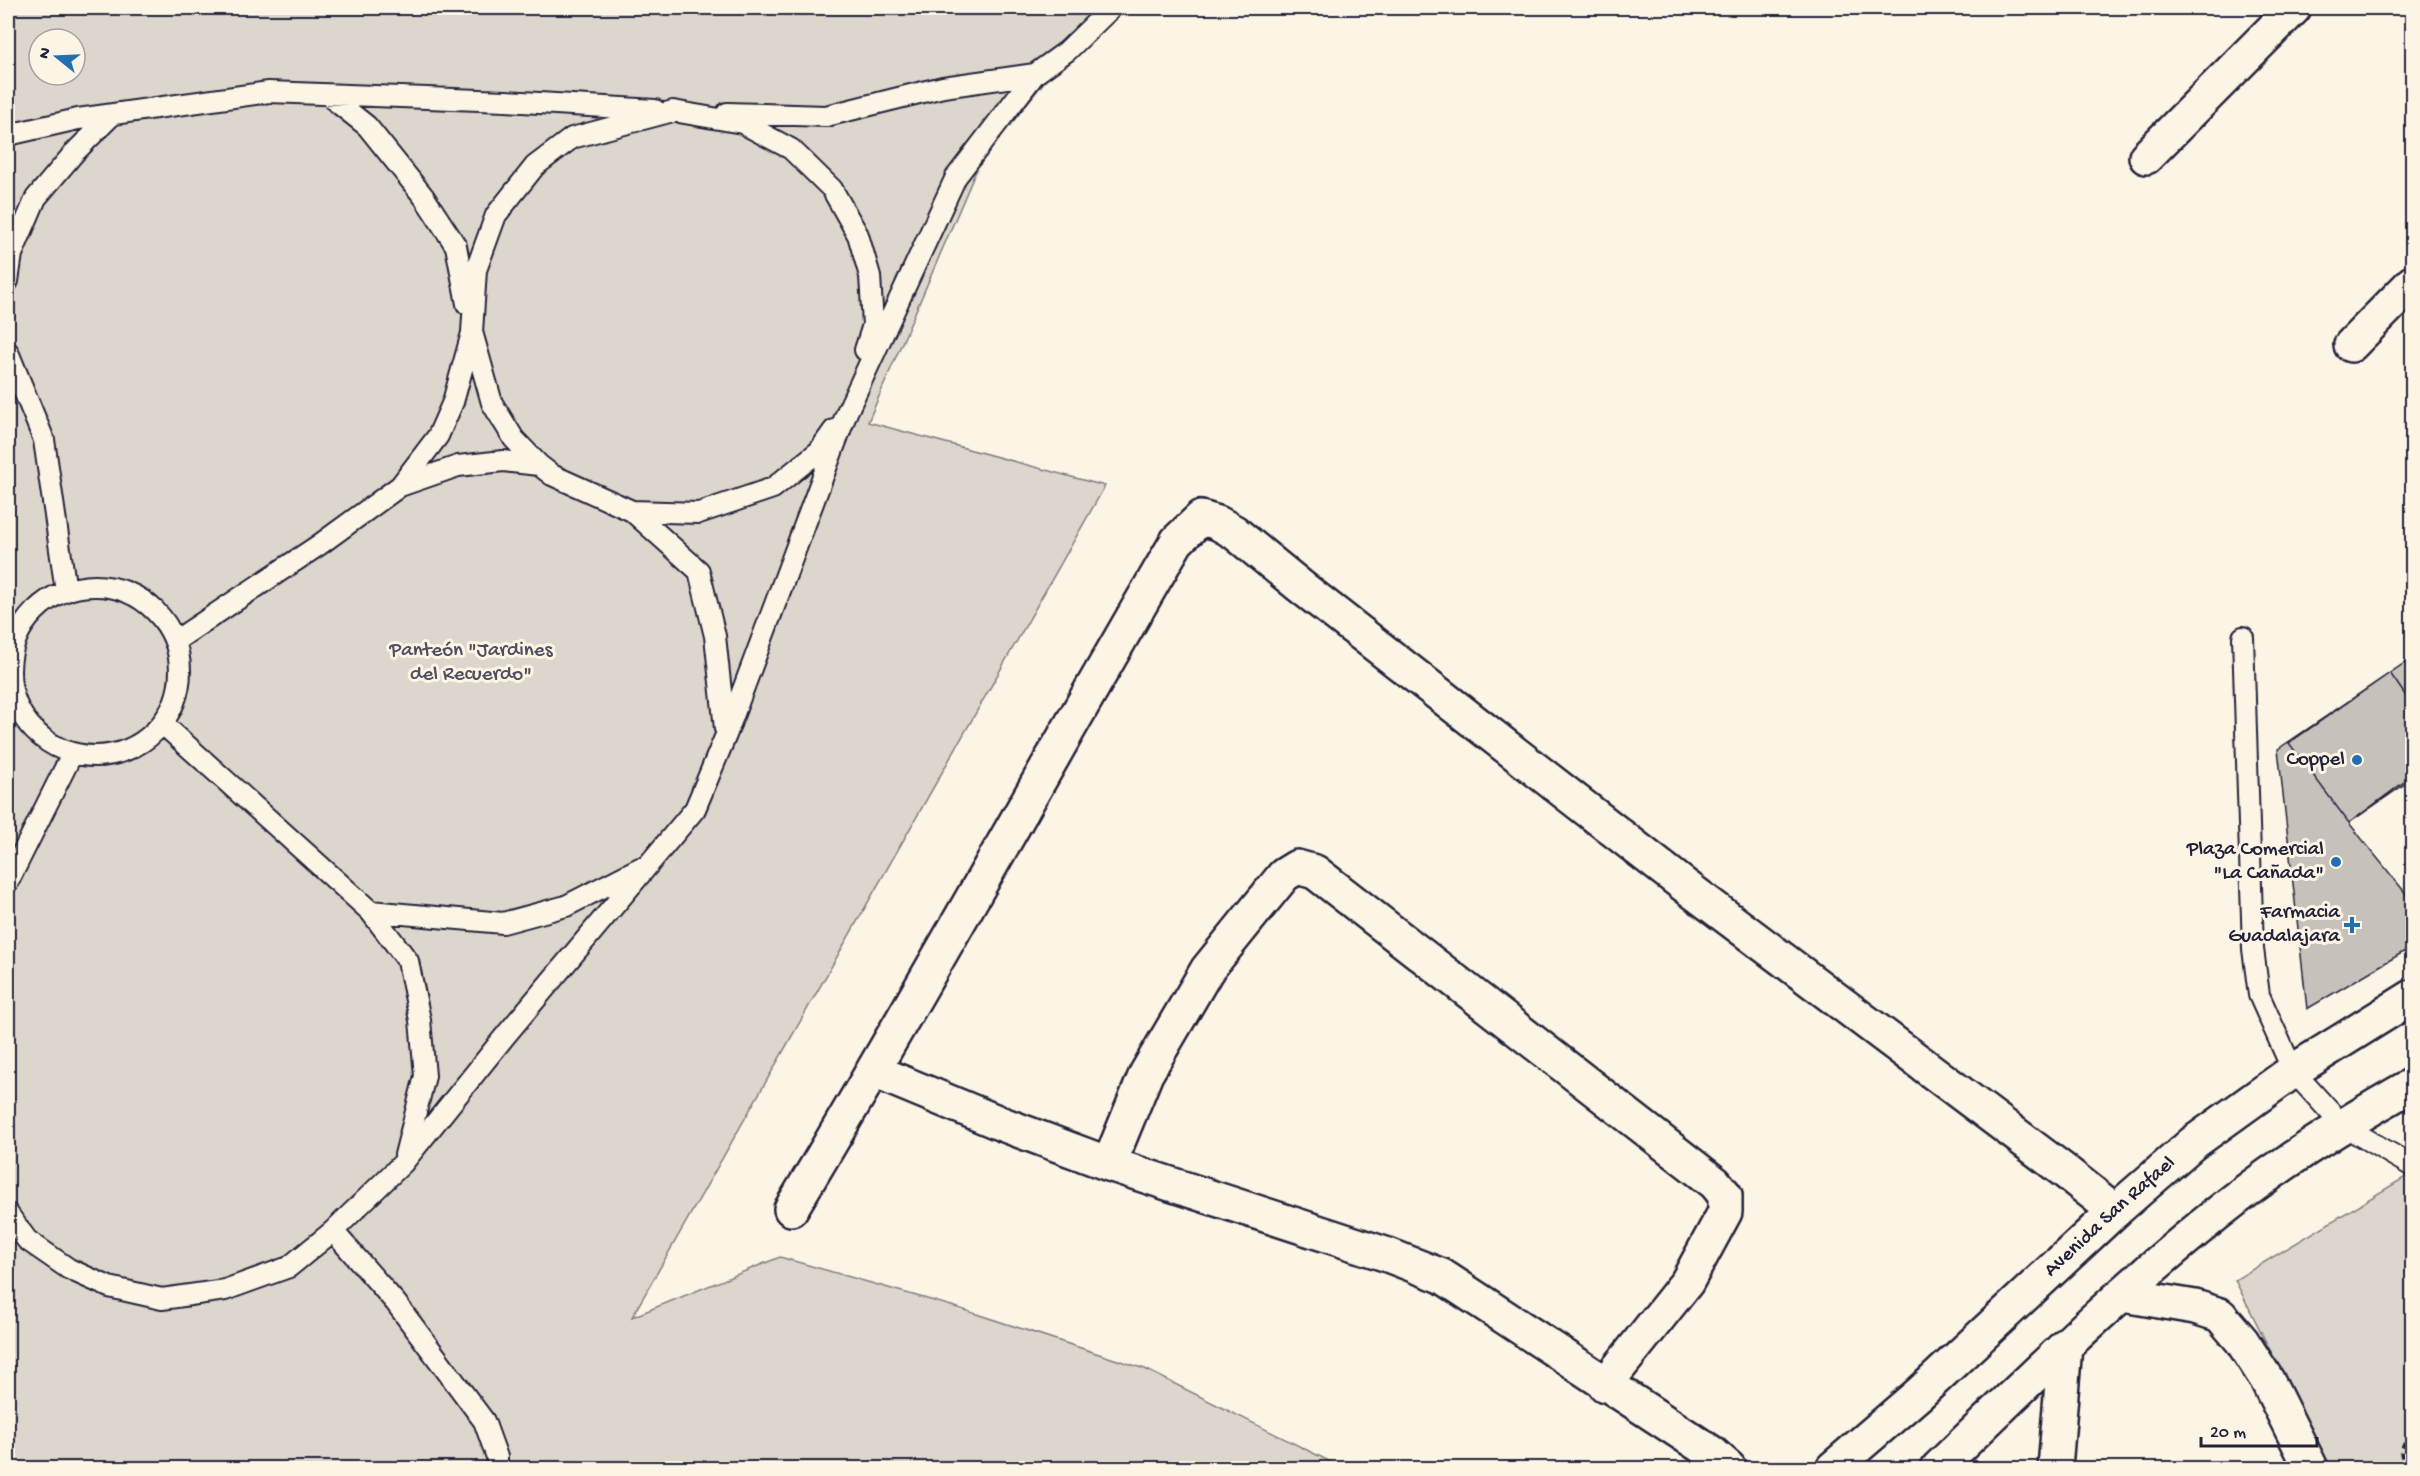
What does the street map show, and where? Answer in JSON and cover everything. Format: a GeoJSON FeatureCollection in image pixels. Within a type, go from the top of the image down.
{"type":"FeatureCollection","features":[{"type":"Feature","properties":{"kind":"street"},"geometry":{"type":"LineString","coordinates":[[2146,157],[2294,8]]}},
{"type":"Feature","properties":{"kind":"street"},"geometry":{"type":"LineString","coordinates":[[2350,345],[2412,283]]}},
{"type":"Feature","properties":{"kind":"street"},"geometry":{"type":"LineString","coordinates":[[791,1209],[874,1071],[1177,541],[1201,518],[1218,522],[1234,532],[1684,885],[2058,1166],[2115,1212]]}},
{"type":"Feature","properties":{"kind":"street"},"geometry":{"type":"LineString","coordinates":[[1109,1164],[1146,1074],[1207,970],[1284,875],[1298,867],[1314,872],[1715,1183],[1725,1195],[1725,1212],[1686,1282],[1605,1385]]}},
{"type":"Feature","properties":{"kind":"street","name":"Avenida San Rafael"},"geometry":{"type":"LineString","coordinates":[[1833,1468],[1920,1393],[2193,1143],[2293,1071],[2412,998]]}},
{"type":"Feature","properties":{"kind":"street"},"geometry":{"type":"LineString","coordinates":[[874,1071],[1002,1124],[1109,1164],[1388,1255],[1442,1276],[1712,1453],[1729,1468]]}},
{"type":"Feature","properties":{"kind":"street"},"geometry":{"type":"LineString","coordinates":[[1938,1468],[2065,1346],[2179,1245],[2239,1197],[2342,1125],[2412,1084]]}},
{"type":"Feature","properties":{"kind":"street"},"geometry":{"type":"LineString","coordinates":[[2123,1295],[2195,1307],[2220,1315],[2242,1341],[2267,1380],[2311,1468]]}},
{"type":"Feature","properties":{"kind":"street"},"geometry":{"type":"LineString","coordinates":[[2055,1468],[2065,1346]]}},
{"type":"Feature","properties":{"kind":"lane"},"geometry":{"type":"LineString","coordinates":[[632,511],[699,513],[773,488],[819,451],[847,412],[956,177],[1035,74],[1067,51],[1111,8]]}},
{"type":"Feature","properties":{"kind":"lane"},"geometry":{"type":"LineString","coordinates":[[8,135],[78,119],[269,92],[826,116],[943,87],[1035,74]]}},
{"type":"Feature","properties":{"kind":"lane"},"geometry":{"type":"LineString","coordinates":[[328,95],[367,126],[423,197],[456,246],[472,332],[492,403],[514,439],[552,475],[632,511],[699,571],[716,636],[726,735]]}},
{"type":"Feature","properties":{"kind":"lane"},"geometry":{"type":"LineString","coordinates":[[8,1214],[27,1240],[69,1269],[109,1287],[162,1299],[225,1290],[289,1267],[333,1231],[403,1163],[695,809],[726,735],[847,412],[873,325],[870,276],[858,235],[832,189],[791,149],[742,123],[673,111],[572,138],[535,166],[496,215],[476,270],[472,332],[453,402],[438,436],[400,486],[319,545],[175,641]]}},
{"type":"Feature","properties":{"kind":"lane"},"geometry":{"type":"LineString","coordinates":[[8,281],[12,254],[36,198],[74,153],[113,114]]}},
{"type":"Feature","properties":{"kind":"lane"},"geometry":{"type":"LineString","coordinates":[[8,352],[44,440],[66,591]]}},
{"type":"Feature","properties":{"kind":"lane"},"geometry":{"type":"LineString","coordinates":[[400,486],[458,466],[503,461],[539,465]]}},
{"type":"Feature","properties":{"kind":"lane"},"geometry":{"type":"LineString","coordinates":[[93,585],[123,590],[146,603],[164,620],[175,641],[180,667],[178,691],[163,724],[139,745],[116,755],[93,757],[72,754],[46,742],[29,726],[16,704],[10,678],[10,653],[26,620],[45,602],[66,591],[93,585]]}},
{"type":"Feature","properties":{"kind":"lane"},"geometry":{"type":"LineString","coordinates":[[2243,637],[2253,949],[2259,995],[2293,1071],[2342,1125],[2412,1166]]}},
{"type":"Feature","properties":{"kind":"lane"},"geometry":{"type":"LineString","coordinates":[[163,724],[370,911],[408,962],[420,1020],[425,1076],[403,1163]]}},
{"type":"Feature","properties":{"kind":"lane"},"geometry":{"type":"LineString","coordinates":[[8,882],[72,754]]}},
{"type":"Feature","properties":{"kind":"lane"},"geometry":{"type":"LineString","coordinates":[[370,911],[503,923],[566,906],[649,863]]}},
{"type":"Feature","properties":{"kind":"lane"},"geometry":{"type":"LineString","coordinates":[[333,1231],[396,1303],[484,1421],[497,1457],[497,1468]]}},
{"type":"Feature","properties":{"kind":"path"},"geometry":{"type":"LineString","coordinates":[[2404,1468],[2401,1450],[2412,1425]]}},
{"type":"Feature","properties":{"kind":"green space","name":"Panteón \"Jardines del Recuerdo\""},"geometry":{"type":"Polygon","coordinates":[[[8,8],[1103,8],[979,164],[868,422],[1105,486],[632,1317],[780,1257],[955,1307],[1145,1369],[1343,1468],[8,1468],[8,8]]]}},
{"type":"Feature","properties":{"kind":"green space"},"geometry":{"type":"Polygon","coordinates":[[[2412,1173],[2412,1468],[2329,1468],[2235,1280],[2412,1173]]]}},
{"type":"Feature","properties":{"kind":"building","name":"Plaza Comercial \"La Cañada\""},"geometry":{"type":"Polygon","coordinates":[[[2412,658],[2412,779],[2349,823],[2412,901],[2412,947],[2307,1009],[2278,749],[2412,658]]]}},
{"type":"Feature","properties":{"kind":"building","name":"Coppel"},"geometry":{"type":"Polygon","coordinates":[[[2390,673],[2412,705],[2412,776],[2349,823],[2289,743],[2390,673]]]}},
{"type":"Feature","properties":{"kind":"place","name":"Coppel"},"geometry":{"type":"Point","coordinates":[2357,760]}},
{"type":"Feature","properties":{"kind":"place","name":"Plaza Comercial \"La Cañada\""},"geometry":{"type":"Point","coordinates":[2336,862]}},
{"type":"Feature","properties":{"kind":"place","name":"Farmacia Guadalajara"},"geometry":{"type":"Point","coordinates":[2352,925]}}]}
